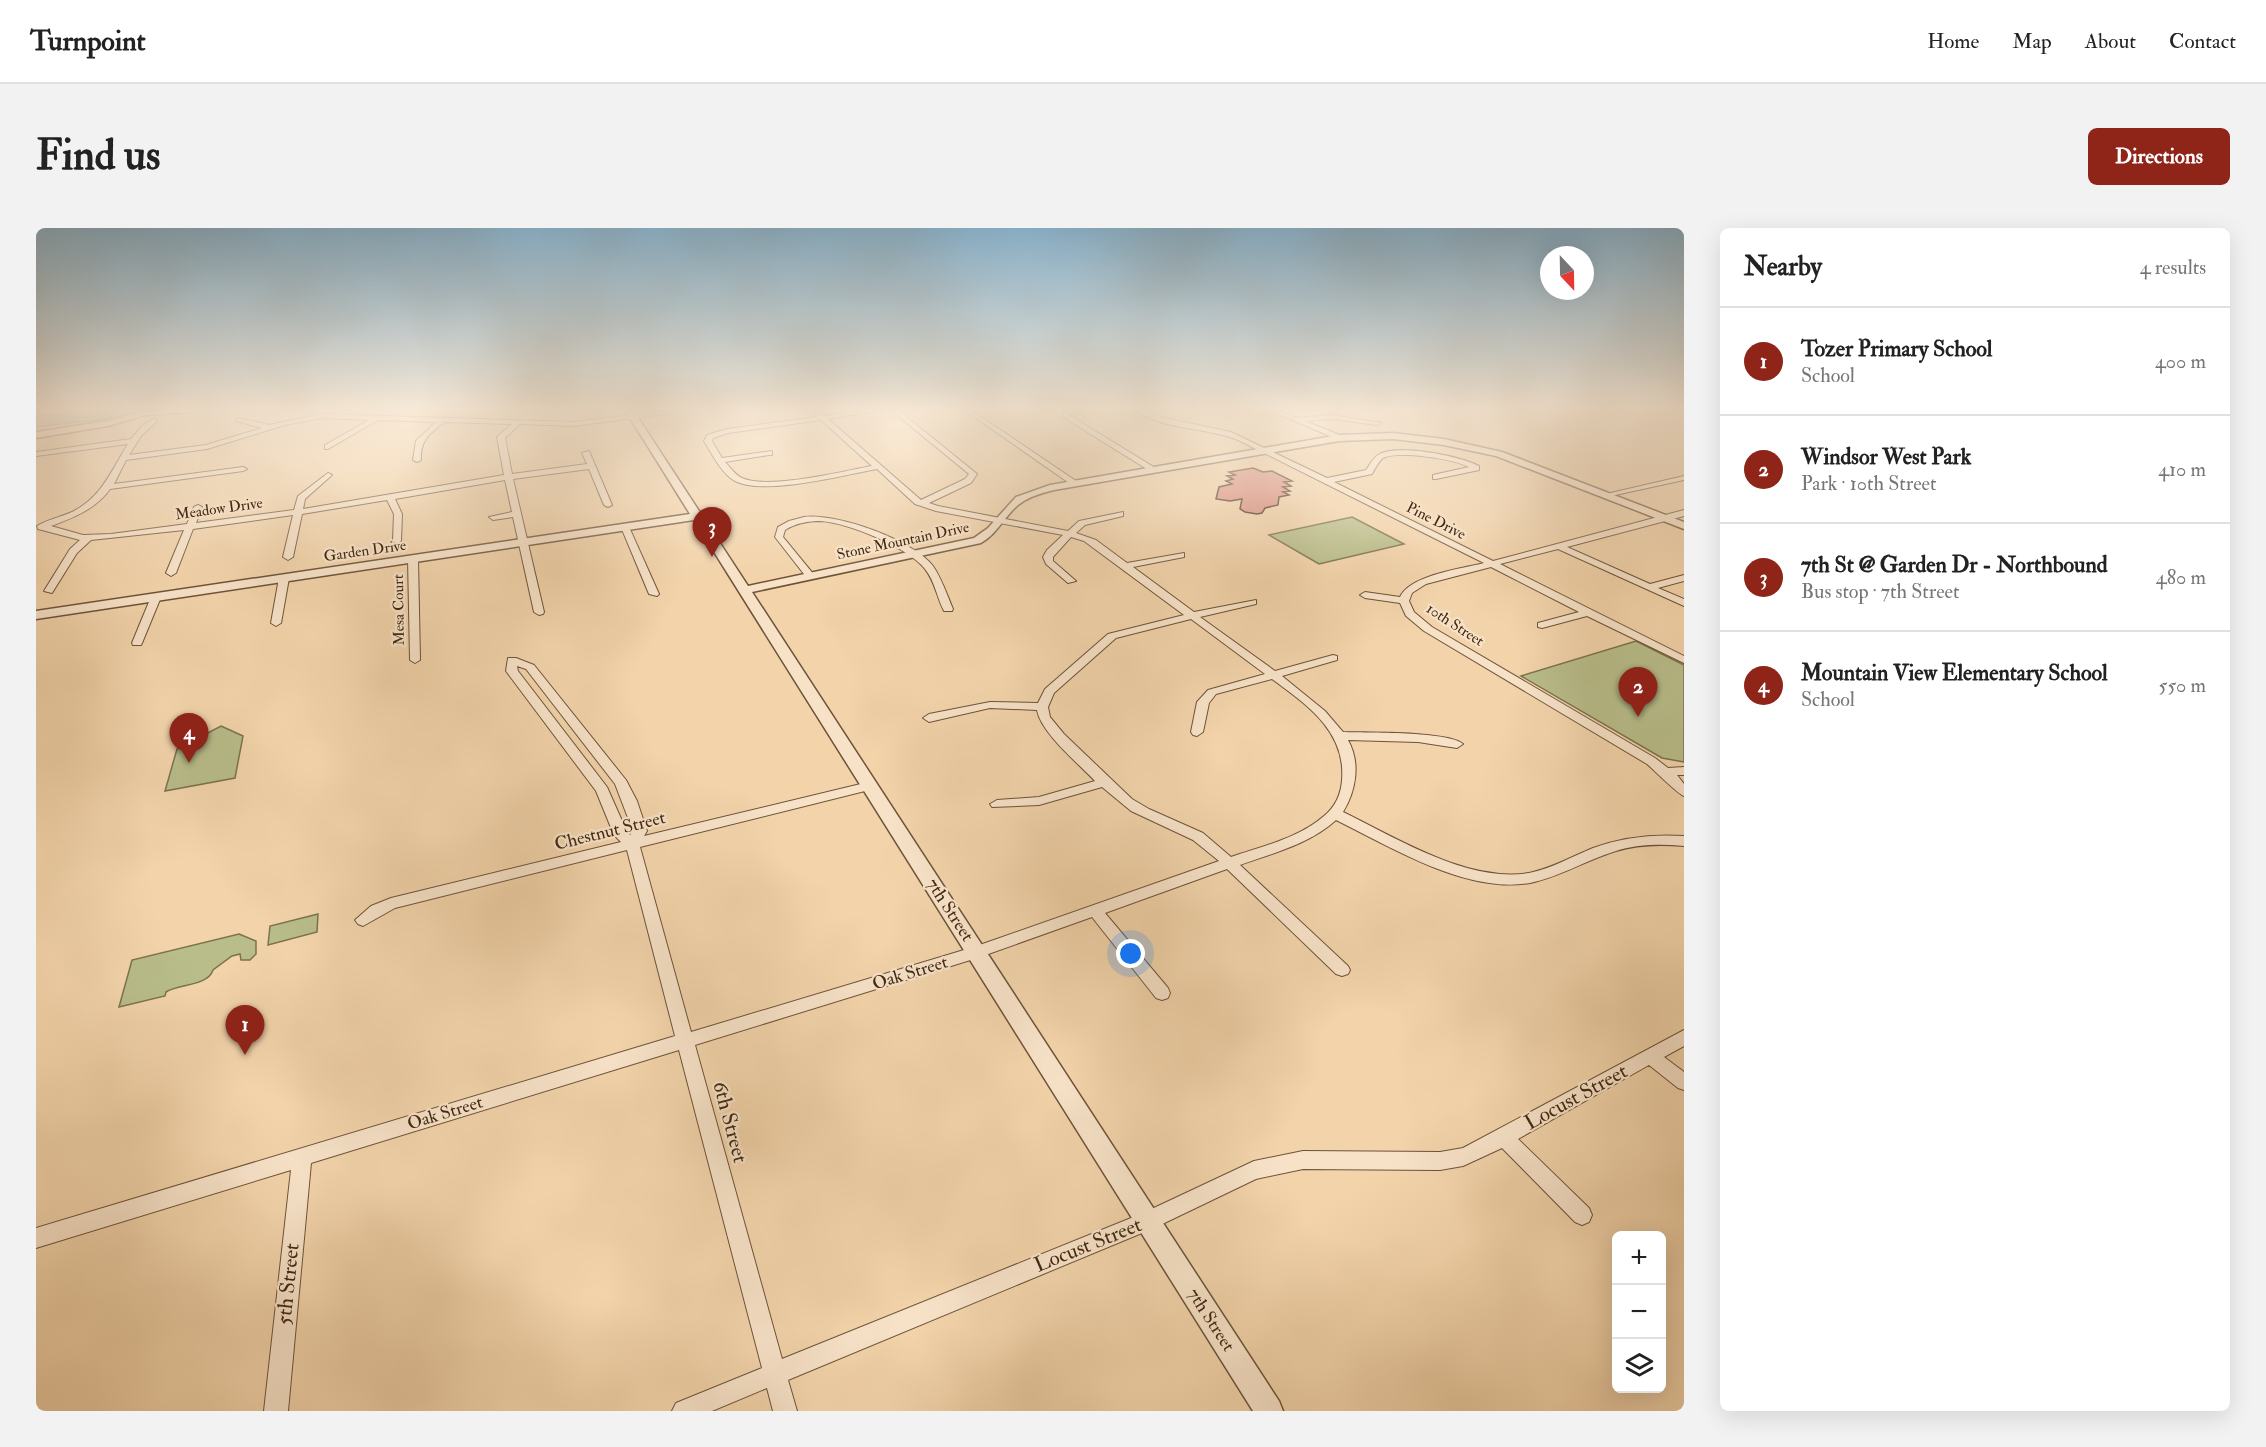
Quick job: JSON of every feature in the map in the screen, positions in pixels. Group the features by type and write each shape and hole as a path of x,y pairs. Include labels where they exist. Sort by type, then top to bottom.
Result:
{"street":[{"path":"39,527 85,507 104,493 119,465"},
{"path":"506,465 539,612"},
{"name":"7th Street","path":"665,465 1269,1411"},
{"path":"726,465 738,480 758,484 878,467 907,494 922,503 972,479 973,474 962,465"},
{"path":"1049,465 1075,483"},
{"path":"1147,465 1153,469"},
{"name":"Stone Mountain Drive","path":"744,590 977,541 990,533 1011,506 1040,490 1175,465"},
{"name":"Pine Drive","path":"1294,465 1684,660"},
{"path":"1324,481 1365,474 1374,465"},
{"path":"1436,477 1476,468 1471,465"},
{"name":"Stone Mountain Drive","path":"1529,465 1684,526"},
{"path":"592,466 608,505"},
{"name":"Meadow Drive","path":"39,527 88,538 297,512 508,477 592,466"},
{"path":"108,487 243,469"},
{"path":"288,557 302,495 328,475"},
{"path":"1606,495 1684,478"},
{"path":"390,497 398,514 397,541"},
{"name":"Oak Street","path":"36,1238 977,952 1095,912 1307,834 1336,814 1347,796 1350,782 1348,757 1340,736 1312,705 1094,543 1069,533 936,508 922,503"},
{"path":"171,573 198,507"},
{"name":"10th Street","path":"1684,513 1417,584 1408,591 1404,601 1410,614 1428,628 1637,752 1666,772 1684,792"},
{"path":"493,517 516,514"},
{"path":"1071,581 1048,560 1050,552 1069,533 1090,520 1120,514"},
{"name":"Garden Drive","path":"36,615 698,516"},
{"path":"810,576 779,537 781,529 807,519 829,519 904,548 915,555 930,567 948,609"},
{"path":"625,527 654,594"},
{"path":"49,591 73,551 88,538"},
{"path":"1558,546 1684,603"},
{"path":"1125,566 1181,555"},
{"name":"Mesa Court","path":"413,559 415,660"},
{"path":"276,623 285,578"},
{"path":"1649,587 1684,578"},
{"path":"1365,595 1404,601"},
{"path":"137,643 156,597"},
{"path":"1253,602 1125,631 1112,636 1049,691 1042,707 1048,723 1105,782 1133,806 1194,833 1342,969"},
{"path":"1542,625 1589,612"},
{"path":"1197,732 1203,702 1208,695 1222,688 1333,658"},
{"name":"6th Street","path":"632,844 640,831 621,783 530,667 512,660 512,671 602,790 621,835 632,844 785,1411"},
{"path":"929,718 990,705 1042,707"},
{"path":"1340,736 1418,738 1457,744"},
{"path":"1666,772 1684,771"},
{"path":"997,804 1039,801 1105,782"},
{"name":"Chestnut Street","path":"363,920 376,910 391,903 870,786"},
{"path":"1336,814 1460,871 1482,877 1511,880 1533,877 1629,842 1684,841"},
{"path":"1095,912 1162,993"},
{"name":"Locust Street","path":"684,1411 1147,1221 1254,1170 1278,1163 1332,1159 1440,1161 1463,1157 1684,1037"},
{"path":"1650,1056 1684,1082"},
{"name":"Locust Street","path":"1503,1137 1582,1215"},
{"name":"5th Street","path":"276,1411 302,1158"}],"green space":[{"path":"1352,517 1404,544 1319,564 1269,535"},
{"path":"1636,641 1684,665 1684,762 1662,758 1521,676"},
{"path":"221,726 243,736 235,778 165,791 177,749"},
{"path":"318,914 317,932 268,945 270,926"},
{"path":"239,934 256,941 256,954 250,960 241,960 240,954 232,956 199,982 172,989 166,992 165,996 119,1007 132,960"}],"building":[{"path":"1253,468 1263,472 1272,471 1292,481 1284,482 1291,486 1283,487 1290,491 1283,492 1289,495 1279,497 1278,505 1265,508 1262,513 1257,514 1240,509 1242,499 1230,501 1216,499 1219,487 1232,484 1226,481 1233,479 1227,476 1235,475 1229,472"}],"place":[{"name":"7th St @ Garden Dr - Northbound","path":"712,557"},
{"name":"Windsor West Park","path":"1638,717"},
{"name":"Mountain View Elementary School","path":"189,763"},
{"name":"Tozer Primary School","path":"245,1055"}]}
